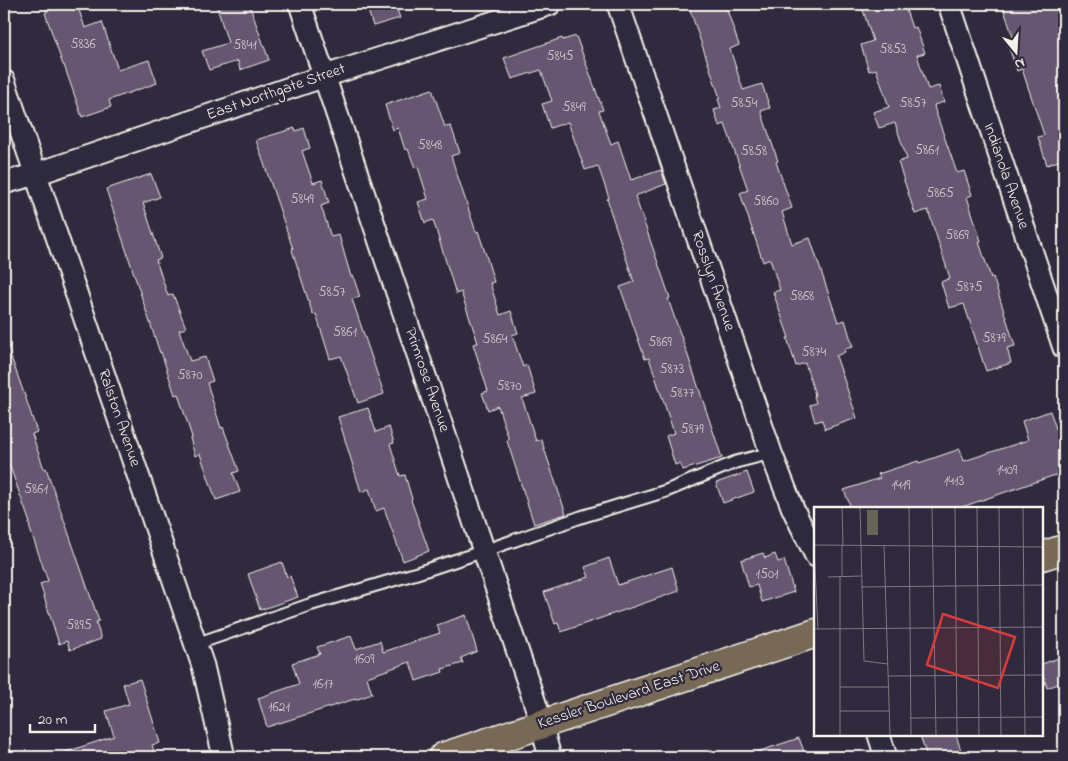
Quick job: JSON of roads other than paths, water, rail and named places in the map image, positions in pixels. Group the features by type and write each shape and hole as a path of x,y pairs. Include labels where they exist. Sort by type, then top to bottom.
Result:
{"main road":[{"path":"1043,556 1064,549"},
{"name":"Kessler Boulevard East Drive","path":"443,757 814,634"}],"street":[{"name":"Primrose Avenue","path":"300,4 484,551 550,757"},
{"name":"East Northgate Street","path":"4,183 36,174 325,76 550,4"},
{"name":"Rosslyn Avenue","path":"618,4 771,453 790,503 814,552"},
{"name":"Indianola Avenue","path":"949,4 1064,348"},
{"name":"Ralston Avenue","path":"4,81 204,666 224,757"},
{"path":"879,736 886,757"}],"lane":[{"path":"196,644 309,605 484,551 581,517 666,491 736,462 771,453"}]}
